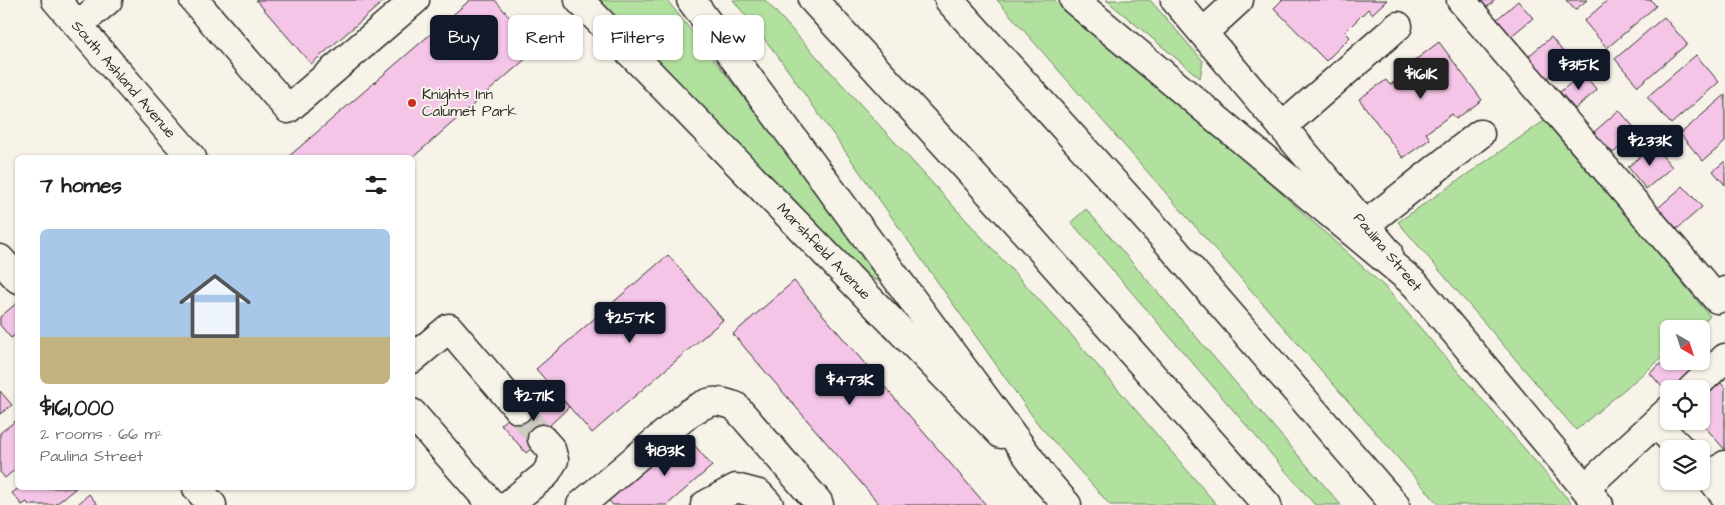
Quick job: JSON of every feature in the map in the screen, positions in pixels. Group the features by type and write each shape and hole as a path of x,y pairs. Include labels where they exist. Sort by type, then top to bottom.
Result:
{"main road":[{"name":"South Ashland Avenue","path":"56,0 189,155"},
{"path":"78,25 108,0"},
{"path":"194,0 288,109 415,0"},
{"name":"Marshfield Avenue","path":"579,0 1047,482 1067,505"},
{"path":"691,0 1047,482"},
{"path":"813,0 1028,234 1267,505"},
{"path":"949,0 1164,238 1395,505"},
{"path":"1074,0 1415,284"},
{"name":"Paulina Street","path":"1175,0 1592,497"},
{"path":"1202,33 1239,0"},
{"path":"1461,0 1717,298 1725,291"},
{"path":"1282,126 1398,26"},
{"path":"1365,225 1480,134"},
{"path":"0,259 15,276"},
{"path":"415,356 449,328 518,409"},
{"path":"1702,380 1725,358"},
{"path":"581,505 689,413 703,404 720,400 735,406 819,505"},
{"path":"415,416 492,505"},
{"path":"1592,497 1660,418"},
{"path":"508,505 545,475 554,460 551,449 542,439"},
{"path":"705,505 736,488 759,494 769,505"},
{"path":"199,490 212,505"}],"green space":[{"path":"599,0 667,0 679,15 613,15"},
{"path":"733,0 765,0 1074,338 1217,505 1110,505 1038,424 764,39 764,15 745,15"},
{"path":"997,0 1054,0 1229,146 1385,287 1573,505 1439,505"},
{"path":"1106,0 1150,0 1203,61 1200,78"},
{"path":"683,20 693,33 693,60 714,60 884,275 882,283 863,274 657,60 683,60"},
{"path":"1547,119 1710,316 1706,320 1660,320 1660,360 1576,430 1398,222"},
{"path":"1086,209 1341,505 1315,505 1071,222"}],"building":[{"path":"256,0 385,0 311,64"},
{"name":"Knights Inn Calumet Park","path":"470,0 495,0 508,15 508,60 524,60 415,155 290,155 430,35 430,60 498,60 498,15 453,15"},
{"path":"1282,0 1387,0 1372,14 1368,9 1345,32 1350,37 1326,61 1274,8"},
{"path":"1477,0 1495,0 1485,9"},
{"path":"1566,0 1587,0 1575,10"},
{"path":"1608,0 1651,0 1656,6 1607,48 1584,21"},
{"path":"1518,1 1533,18 1510,37 1496,20"},
{"path":"1664,17 1687,44 1638,86 1615,59"},
{"path":"1551,37 1569,59 1544,81 1525,59"},
{"path":"1439,42 1482,100 1456,119 1452,114 1426,133 1430,139 1403,158 1359,99 1386,80 1390,85 1417,66 1414,61"},
{"path":"1696,55 1719,82 1671,124 1647,97"},
{"path":"1583,73 1597,90 1575,109 1560,92"},
{"path":"1725,95 1725,142 1703,161 1680,134"},
{"path":"1619,110 1638,132 1613,153 1594,132"},
{"path":"1653,145 1672,167 1646,189 1628,167"},
{"path":"1725,161 1725,185 1713,171"},
{"path":"1683,186 1702,207 1677,229 1658,208"},
{"path":"668,255 723,320 592,433 536,369"},
{"path":"794,281 986,505 880,505 733,334"},
{"path":"15,304 15,335 11,338 0,325 0,317"},
{"path":"1660,365 1660,370 1695,370 1683,380 1660,380 1660,385 1650,373"},
{"path":"1716,377 1725,388 1725,450 1708,430 1710,430 1710,382"},
{"path":"0,391 12,405 0,414"},
{"path":"558,394 569,407 550,425 554,429 526,453 501,424 527,401 537,412"},
{"path":"15,421 15,470 5,478 0,472 0,433"},
{"path":"685,434 712,466 667,505 613,505 608,500"},
{"path":"16,490 74,490 55,505 29,505 27,502 22,505 12,493"},
{"path":"89,494 98,505 77,505"}],"tunnel":[{"path":"518,409 542,439"}],"place":[{"name":"Knights Inn Calumet Park","path":"412,103"}]}
